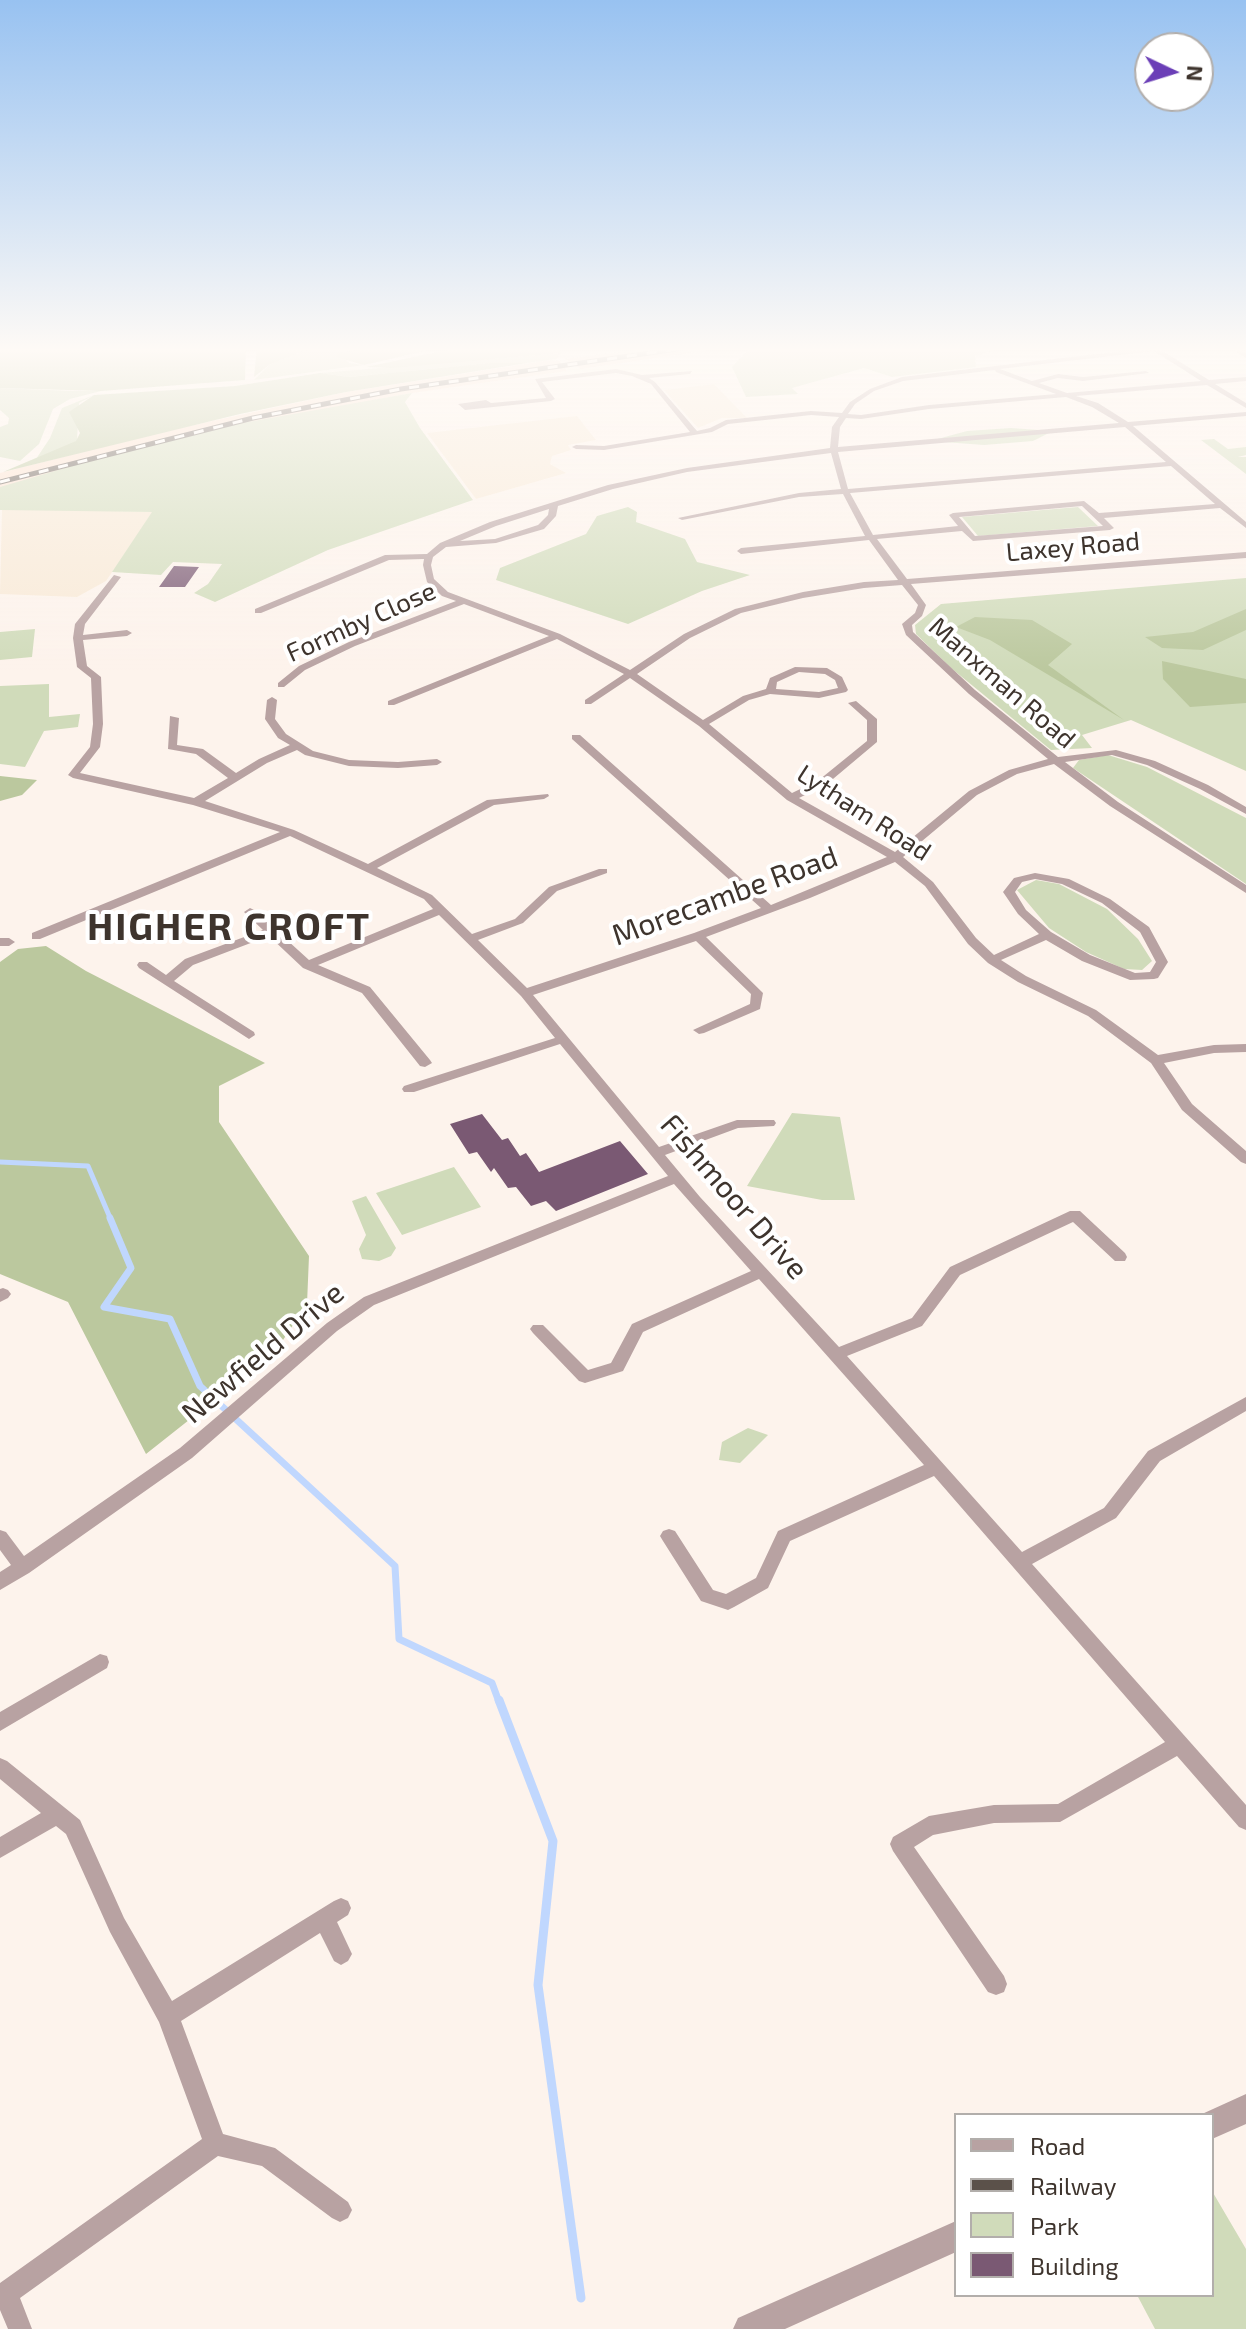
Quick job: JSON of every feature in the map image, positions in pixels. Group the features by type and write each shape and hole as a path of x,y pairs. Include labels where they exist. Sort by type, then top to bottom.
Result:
{"street":[{"path":"258,611 388,557 429,556 443,545 554,505 687,470 792,456"},
{"name":"Manxman Road","path":"836,456 845,491 869,535 922,605 919,614 907,624 909,633 972,692 1056,760 1114,804 1246,890"},
{"path":"1161,456 1246,526"},
{"path":"682,518 752,502 845,491 1170,464"},
{"path":"1084,503 1110,528 973,539 963,528 953,515 1084,503"},
{"path":"443,545 496,541 541,527 552,516 554,505"},
{"path":"1097,516 1221,506"},
{"path":"741,551 869,535 963,528"},
{"name":"Laxey Road","path":"588,702 687,636 738,611 803,595 903,583 1246,555"},
{"name":"Lytham Road","path":"429,556 430,580 461,602 557,636 631,674 703,724 791,798 896,857 929,884 972,941 992,960 1022,979 1092,1013 1156,1060 1187,1107 1246,1159"},
{"path":"117,577 80,624 78,638 127,633"},
{"name":"Formby Close","path":"281,685 302,668 352,644 461,602"},
{"path":"391,703 557,636"},
{"name":"Fishmoor Drive","path":"78,638 82,667 96,677 98,724 95,747 72,773 196,802 290,832 428,897 525,993 677,1178 1246,1820"},
{"path":"703,724 746,698 770,691 819,695 843,690 839,679 827,671 798,669 773,680 770,691"},
{"path":"272,700 270,719 282,736 309,753 349,763 398,765 437,762"},
{"path":"791,798 823,782 872,742 872,719 853,703"},
{"path":"174,718 172,747 199,751 234,777"},
{"path":"576,737 770,910"},
{"path":"196,802 234,777 297,746"},
{"name":"Morecambe Road","path":"525,993 770,910 896,857 973,793 1013,772 1056,760 1112,752 1164,769 1246,811"},
{"path":"369,868 491,802 544,796"},
{"path":"36,936 290,832"},
{"path":"471,938 519,921 553,889 603,871"},
{"path":"1035,876 1065,881 1106,901 1145,930 1162,962 1154,975 1134,977 1086,958 1047,935 1022,912 1009,892 1018,880 1035,876"},
{"path":"307,965 441,910"},
{"path":"250,912 307,965 366,990 425,1063"},
{"path":"166,981 189,962 271,931"},
{"path":"992,960 1047,935"},
{"path":"698,936 757,993 756,1006 699,1030"},
{"path":"143,965 249,1035"},
{"path":"409,1089 564,1039"},
{"path":"1156,1060 1214,1049 1246,1048"},
{"path":"656,1153 737,1124 769,1123"},
{"name":"Newfield Drive","path":"0,1582 186,1453 332,1327 369,1301 677,1178"},
{"path":"836,1354 917,1322 955,1271 1075,1215 1120,1257"},
{"path":"538,1329 585,1377 617,1367 637,1328 762,1272"},
{"path":"1019,1562 1110,1513 1154,1456 1246,1403"},
{"path":"669,1536 707,1596 728,1602 762,1583 784,1536 934,1468"},
{"path":"0,1537 23,1568"},
{"path":"0,1722 100,1662"},
{"path":"996,1984 900,1844 929,1826 994,1814 1060,1813 1178,1745"},
{"path":"0,1767 73,1827 117,1925 168,2016 215,2144"},
{"path":"0,1848 57,1814"},
{"path":"168,2016 333,1913 341,1954"},
{"path":"1214,2123 1246,2109"},
{"path":"20,2329 3,2295 215,2144 267,2156 340,2210"},
{"path":"749,2329 954,2237"}],"shaded area":[{"path":"68,456 137,456 0,491 0,473"},
{"path":"444,456 553,456 550,464 566,473 476,499"},
{"path":"2,508 153,512 106,581 77,597 0,594"}],"green space":[{"path":"0,456 26,456 20,461"},
{"path":"41,456 70,456 3,472"},
{"path":"109,456 440,456 473,500 328,550 215,602 194,593 208,584 222,564 173,562 161,575 112,572 152,512 0,510 0,487"},
{"path":"1222,456 1246,457 1246,474"},
{"path":"628,507 637,512 636,522 685,539 697,562 750,575 702,591 628,624 496,580 500,568 586,534 597,516"},
{"path":"1078,507 1098,526 978,536 962,517"},
{"path":"1246,578 1246,771 1131,720 1082,735 1092,748 1051,750 951,668 916,634 915,625 941,604"},
{"path":"1246,609 1246,630 1203,650 1162,648 1145,637 1193,632"},
{"path":"975,617 1032,620 1072,644 1048,665 1124,720 990,640 956,627"},
{"path":"35,629 32,657 0,660 0,632"},
{"path":"1162,661 1246,679 1246,703 1190,707 1163,679"},
{"path":"49,684 49,717 80,714 78,727 44,731 25,767 0,764 0,686"},
{"path":"1108,755 1147,767 1246,818 1246,884 1073,768 1079,760"},
{"path":"0,776 37,780 22,795 0,801"},
{"path":"1036,880 1059,884 1107,909 1138,939 1152,961 1142,970 1124,969 1086,952 1049,928 1017,890"},
{"path":"46,946 86,971 265,1063 219,1086 219,1122 309,1256 307,1304 275,1352 146,1454 68,1302 0,1274 0,962 18,949"},
{"path":"792,1113 840,1117 855,1200 822,1200 747,1186"},
{"path":"454,1167 481,1207 402,1235 376,1193"},
{"path":"366,1196 396,1248 391,1256 379,1261 362,1259 359,1249 366,1235 352,1201"},
{"path":"748,1428 768,1435 740,1463 719,1460 722,1442"},
{"path":"1214,2194 1246,2249 1246,2329 1155,2329 1138,2297 1214,2297"}],"building":[{"path":"174,566 199,567 185,587 159,587"},
{"path":"482,1114 502,1140 508,1138 520,1156 526,1153 539,1172 620,1141 648,1174 556,1211 546,1201 531,1206 516,1187 508,1188 494,1168 491,1172 477,1152 469,1154 450,1124"}],"waterway":[{"path":"0,1162 88,1166 111,1220"},
{"path":"110,1218 131,1268 104,1307 170,1319 200,1386 395,1566 399,1639 492,1683 499,1702"},
{"path":"499,1700 553,1841 538,1985 581,2298"}],"railway":[{"path":"0,482 104,456"}],"district":[{"name":"HIGHER CROFT","path":"229,927"}]}
